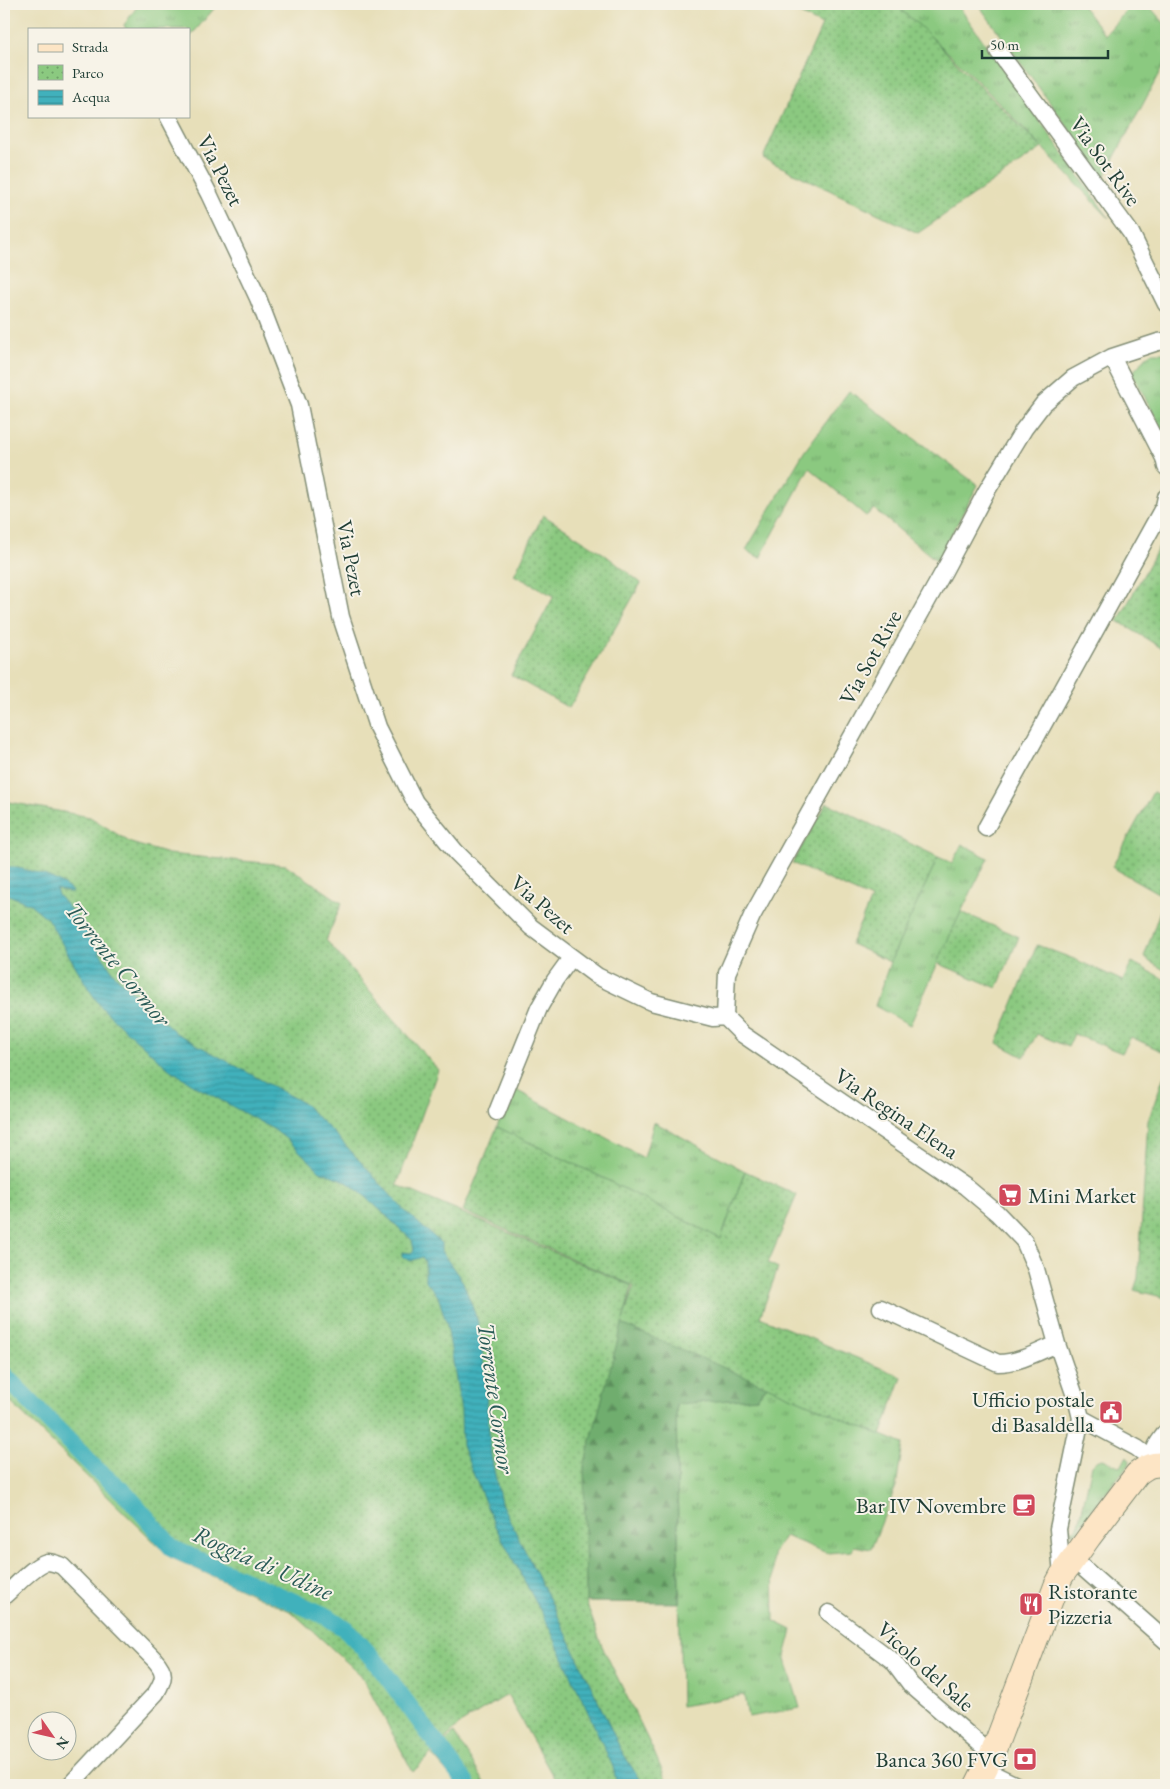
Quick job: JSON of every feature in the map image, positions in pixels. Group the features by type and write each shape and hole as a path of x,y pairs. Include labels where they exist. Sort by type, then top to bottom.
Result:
{"main road":[{"path":"984,1770 1068,1568 1137,1474 1147,1466 1161,1464"}],"street":[{"name":"Via Sot Rive","path":"998,51 1131,234 1166,304"},
{"name":"Via Pezet","path":"169,118 209,194 258,298 299,405 341,617 377,727 415,802 456,852 531,928 571,958"},
{"name":"Via Sot Rive","path":"725,1017 727,973 752,916 986,492 1024,429 1043,404 1073,378 1112,357 1166,341"},
{"path":"1112,357 1164,458 1166,467"},
{"path":"986,828 1164,506 1166,497"},
{"path":"497,1112 539,1008 555,980 571,958 597,976 651,1002 713,1018 725,1017"},
{"name":"Via Regina Elena","path":"725,1017 742,1034 935,1164 966,1187 997,1212 1024,1241 1036,1269 1057,1344 1078,1402 1081,1418"},
{"path":"881,1308 998,1363 1009,1363 1057,1344"},
{"path":"1161,1464 1137,1448 1081,1418 1058,1529 1068,1568 1166,1641"},
{"path":"1161,1464 1154,1455 1154,1448 1166,1432"},
{"path":"4,1596 38,1566 46,1562 62,1566 161,1666 164,1674 162,1683 156,1692 70,1785"},
{"name":"Vicolo del Sale","path":"829,1613 893,1661 911,1685 984,1770 1016,1785"}],"green space":[{"path":"139,4 218,4 190,37 190,28 126,28 124,25"},
{"path":"780,4 894,4 921,27 1042,148 918,233 763,158 822,25"},
{"path":"894,4 957,4 1109,218 977,81"},
{"path":"978,4 1081,4 1105,35 1132,4 1147,4 1166,25 1166,61 1104,177"},
{"path":"1150,353 1166,355 1166,437 1132,373"},
{"path":"849,391 978,485 937,561 874,509 866,516 809,468 760,558 746,550 804,452"},
{"path":"543,515 604,554 641,583 569,708 511,675 554,596 514,575"},
{"path":"1166,534 1166,651 1118,621"},
{"path":"1153,792 1166,799 1166,851 1158,893 1112,867"},
{"path":"4,801 90,817 131,843 168,854 286,865 342,903 326,940 438,1070 397,1185 632,1286 623,1320 634,1286 463,1211 497,1127 601,1177 721,1239 745,1171 797,1195 768,1263 778,1268 760,1317 902,1377 881,1435 622,1324 584,1466 586,1602 602,1646 654,1752 668,1785 558,1785 507,1695 460,1724 413,1772 361,1675 292,1612 170,1557 4,1396"},
{"path":"827,803 938,857 890,962 851,944 871,899 792,863"},
{"path":"962,844 988,858 961,912 910,1025 875,1006 890,962 938,857 952,863"},
{"path":"1166,894 1166,971 1144,957"},
{"path":"961,912 1019,937 997,988 937,963"},
{"path":"1037,945 1123,981 1132,962 1166,980 1166,1053 1131,1037 1122,1053 1074,1034 1068,1047 1037,1034 1024,1057 997,1043"},
{"path":"1166,1070 1166,1298 1134,1290 1138,1278 1148,1121"},
{"path":"512,1088 644,1158 654,1122 745,1171 721,1239 601,1177 497,1127"},
{"path":"622,1324 767,1386 757,1398 676,1404 679,1603 586,1602 584,1466"},
{"path":"767,1386 903,1444 896,1486 871,1549 854,1546 852,1551 827,1553 785,1536 773,1554 774,1621 792,1630 785,1656 800,1708 748,1717 744,1695 681,1706 676,1403 757,1398"},
{"path":"1127,1456 1130,1461 1129,1465 1102,1497 1077,1532 1072,1533 1066,1525 1074,1531 1079,1524 1092,1465 1096,1461 1103,1459 1121,1467"},
{"path":"454,1733 486,1785 458,1785 432,1755"}],"water":[{"path":"4,866 49,877 73,892 56,889 58,895 81,922 116,976 176,1033 303,1103 338,1137 405,1211 441,1243 441,1251 463,1282 478,1322 483,1356 491,1456 501,1503 560,1620 621,1750 643,1785 617,1785 613,1767 549,1627 494,1524 462,1446 461,1410 447,1325 438,1296 425,1280 425,1261 422,1257 411,1261 402,1257 402,1252 411,1253 414,1250 412,1240 346,1181 320,1171 289,1141 273,1129 169,1069 122,1027 101,1007 47,918 30,904 4,893"}],"waterway":[{"name":"Roggia di Udine","path":"4,1375 97,1470 127,1495 173,1549 328,1617 347,1630 377,1663 467,1785"}],"place":[{"name":"Mini Market","path":"1010,1195"},
{"name":"Ufficio postale di Basaldella","path":"1111,1412"},
{"name":"Bar IV Novembre","path":"1024,1505"},
{"name":"Ristorante Pizzeria","path":"1031,1604"},
{"name":"Banca 360 FVG","path":"1025,1759"}],"water label":[{"name":"Torrente Cormor","path":"118,964"},
{"name":"Torrente Cormor","path":"496,1398"}]}
